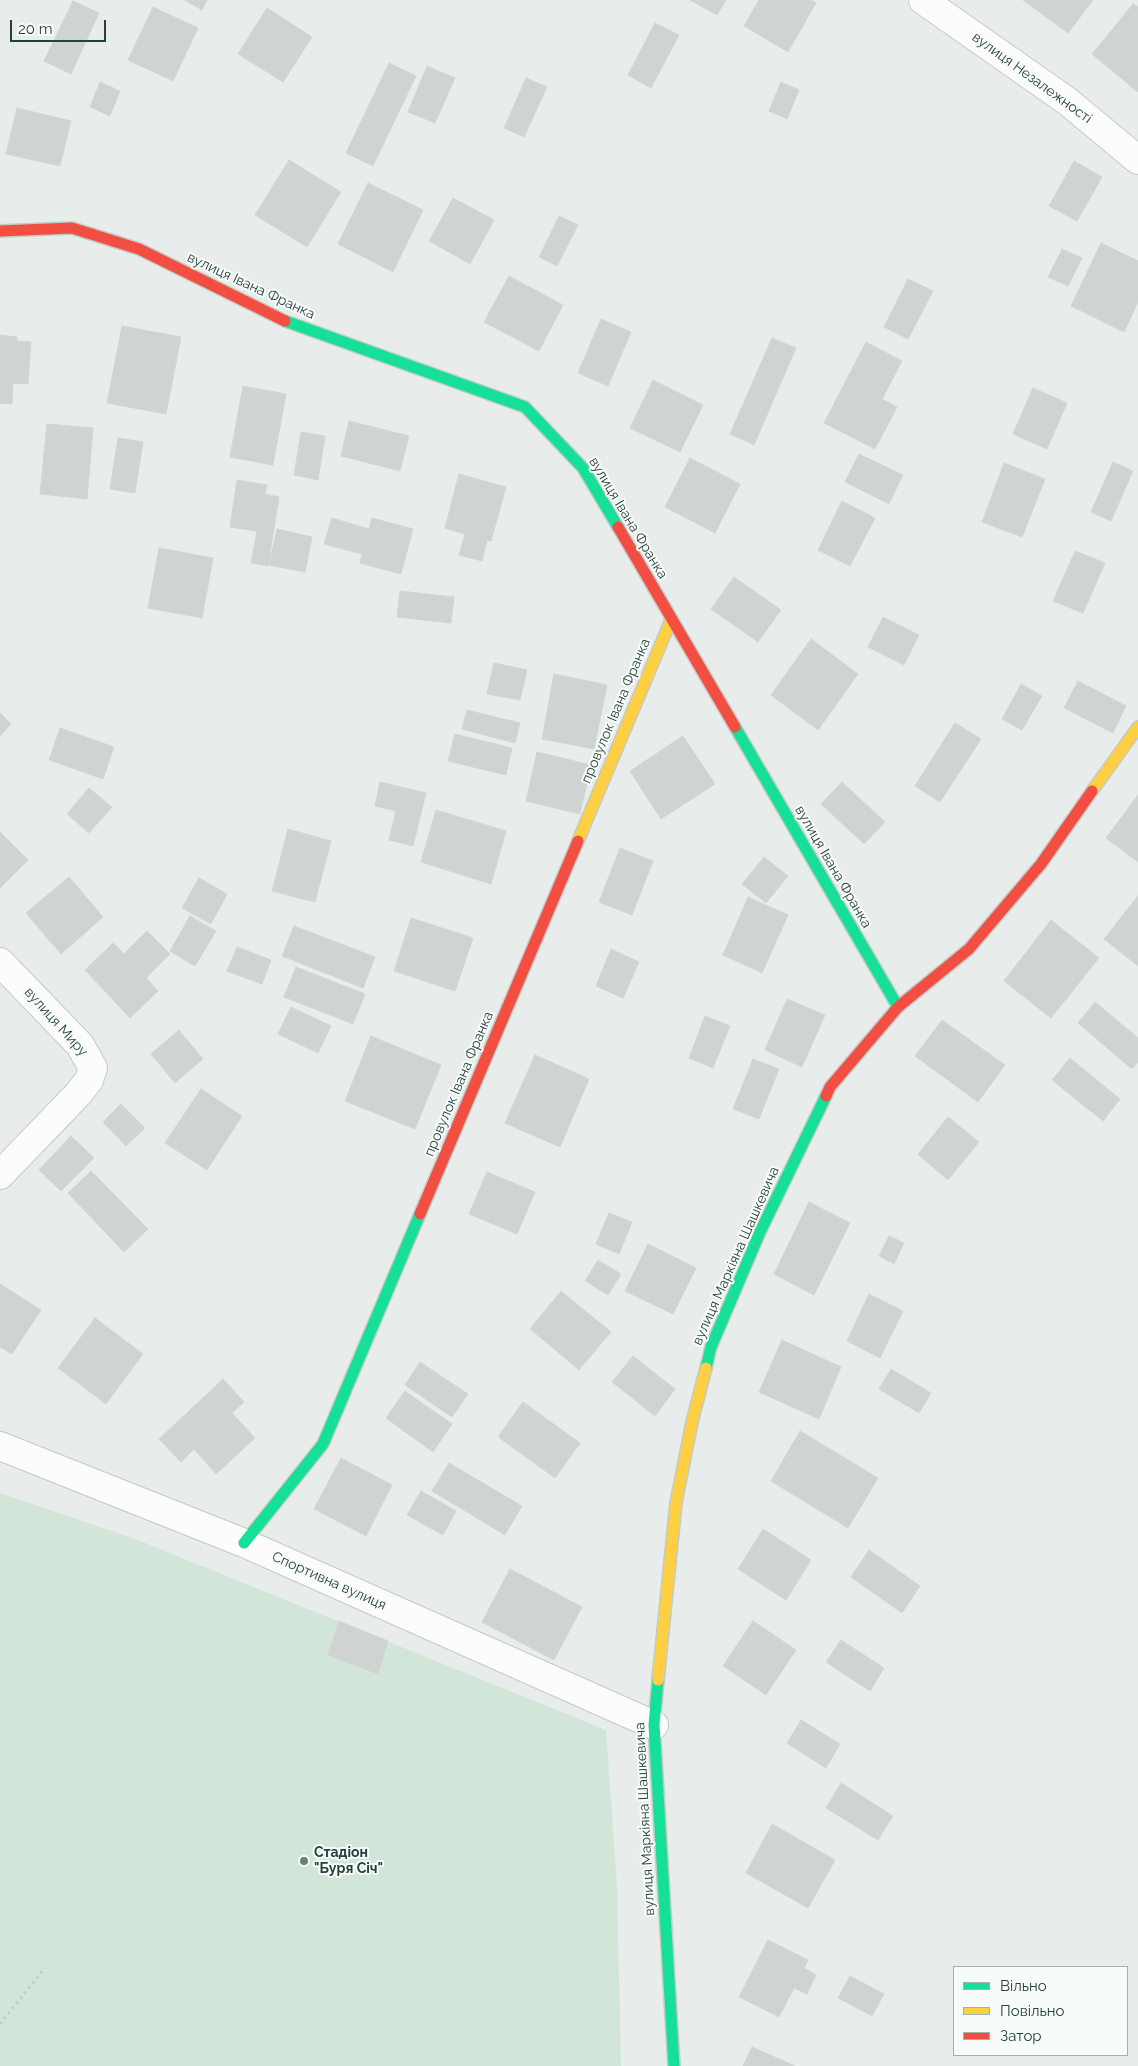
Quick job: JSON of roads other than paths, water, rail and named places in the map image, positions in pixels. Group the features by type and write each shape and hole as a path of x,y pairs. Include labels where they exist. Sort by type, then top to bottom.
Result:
{"street":[{"name":"вулиця Незалежності","path":"923,0 1067,101 1138,160"},
{"name":"вулиця Івана Франка","path":"0,231 72,228 139,249 291,324 525,407 583,468 898,1007"},
{"name":"провулок Івана Франка","path":"244,1543 323,1444 671,620"},
{"name":"вулиця Маркіяна Шашкевича","path":"674,2066 654,1725 676,1503 692,1422 711,1347 760,1232 830,1087 898,1007 969,949 1041,864 1138,727"},
{"name":"вулиця Миру","path":"0,962 80,1045 93,1068 89,1080 78,1094 0,1175"},
{"name":"Спортивна вулиця","path":"0,1446 244,1543 654,1725"}],"place":[{"name":"Стадіон \"Буря Січ\"","path":"304,1861"}]}
